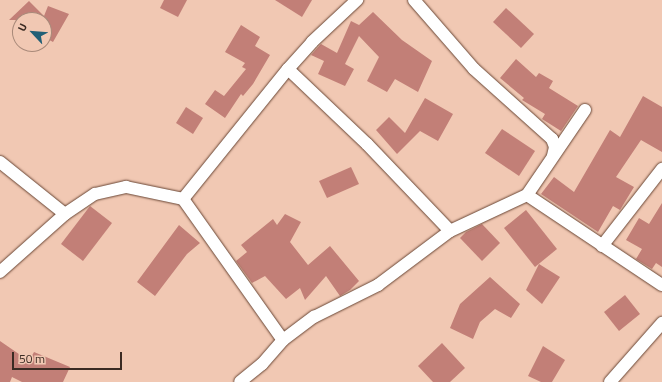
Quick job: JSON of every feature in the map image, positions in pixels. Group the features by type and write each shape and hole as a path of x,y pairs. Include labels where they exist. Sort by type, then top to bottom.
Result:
{"street":[{"path":"183,199 288,69 312,42 357,0"},
{"path":"414,0 474,69 552,139 555,147 553,156"},
{"path":"288,69 367,144 450,231"},
{"path":"240,382 262,364 283,340 314,317 378,285 450,231 527,195 585,110"},
{"path":"0,162 66,214"},
{"path":"602,246 662,169"},
{"path":"0,272 66,214 95,194 126,187 183,199 283,340"},
{"path":"527,195 662,285"},
{"path":"610,382 662,323"}],"building":[{"path":"164,0 187,0 178,17 160,8"},
{"path":"275,0 312,0 302,17"},
{"path":"29,1 40,12 17,12"},
{"path":"48,6 69,14 53,42 52,12 46,12"},
{"path":"506,8 534,34 521,48 493,22"},
{"path":"373,12 402,40 432,61 418,92 395,79 387,92 367,81 379,57 359,36 345,64 354,69 345,86 318,74 324,61 311,55 321,44 337,53 351,21 359,25"},
{"path":"241,25 260,37 255,46 270,55 253,84 243,96 241,94 225,118 205,104 215,90 224,96 246,69 242,67 245,63 225,52"},
{"path":"516,59 536,77 539,73 553,81 549,88 578,106 561,131 542,119 545,114 522,100 524,98 500,78"},
{"path":"643,96 662,107 662,152 641,140 616,177 634,187 620,210 613,206 598,232 541,194 554,177 574,192 610,130 620,137"},
{"path":"425,98 453,114 438,141 420,131 397,154 376,130 389,117 405,133"},
{"path":"186,107 203,118 193,134 176,123"},
{"path":"502,129 535,151 519,176 485,153"},
{"path":"351,167 359,184 327,198 319,181"},
{"path":"662,203 662,267 656,263 652,269 636,259 642,249 626,240 639,218 649,224"},
{"path":"90,206 112,223 83,261 61,244"},
{"path":"526,210 557,249 535,267 504,228"},
{"path":"285,214 301,222 290,242 308,265 330,246 359,281 350,290 340,296 326,276 305,300 300,288 286,299 265,276 252,283 236,261 247,252 241,245 273,219 277,225"},
{"path":"482,224 500,243 482,261 460,238 466,232"},
{"path":"179,225 200,243 187,254 155,296 137,282"},
{"path":"539,264 560,277 542,304 526,290"},
{"path":"490,277 520,304 511,318 495,309 480,322 473,339 450,328 460,304"},
{"path":"625,295 640,314 619,331 604,312"},
{"path":"0,341 29,361 34,352 70,367 63,382 22,382 12,377 10,382 0,382"},
{"path":"442,343 465,368 450,382 433,382 418,366"},
{"path":"543,346 565,360 552,382 541,382 528,376"}]}
